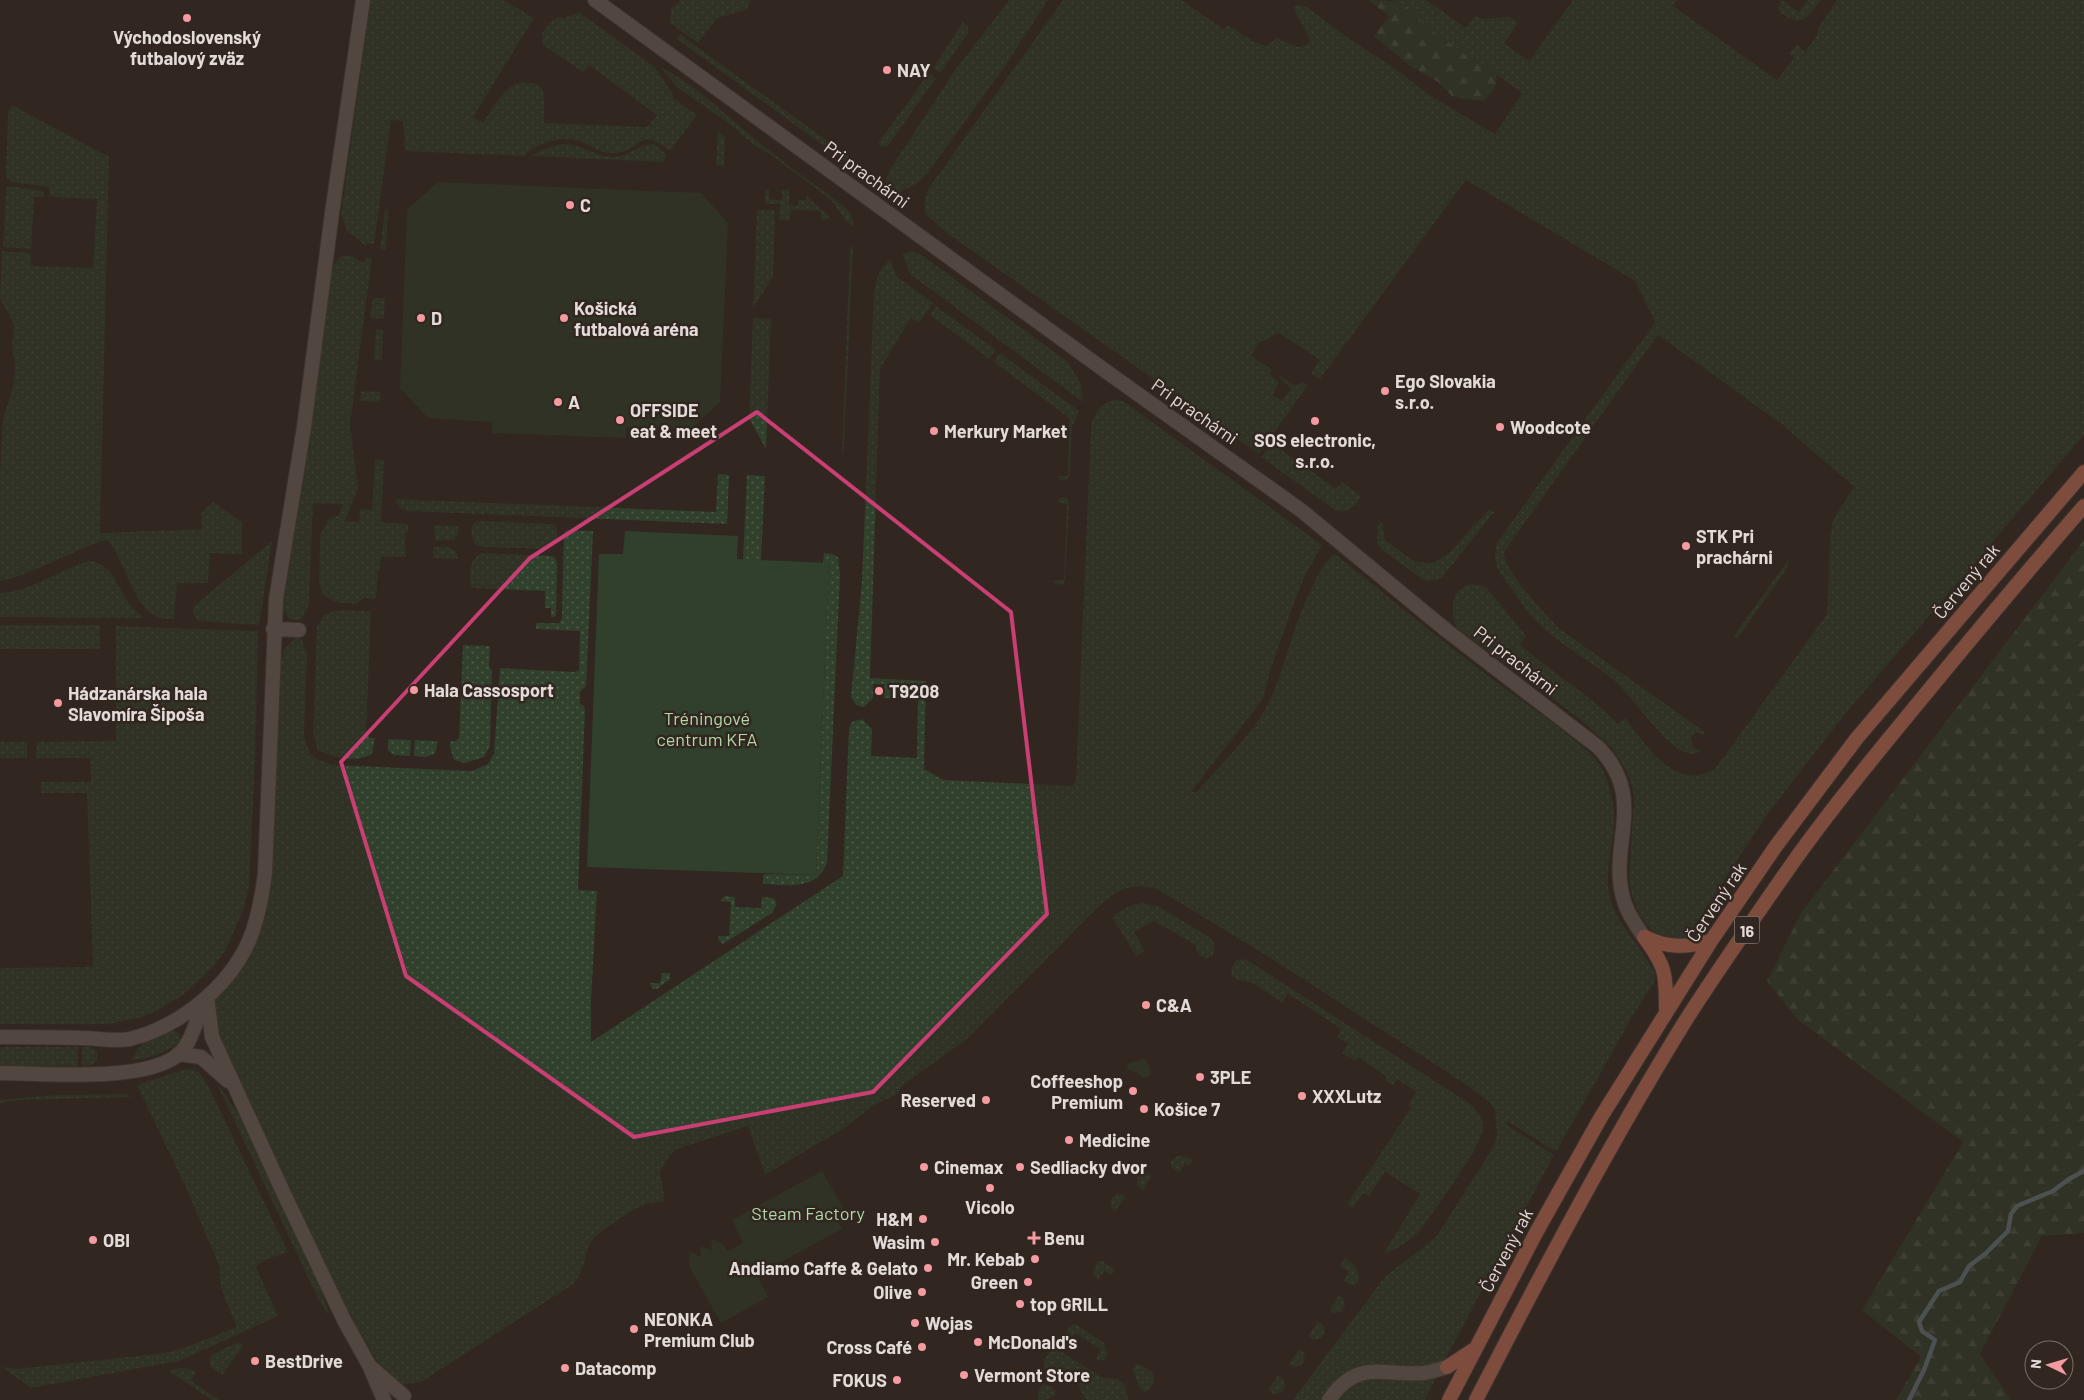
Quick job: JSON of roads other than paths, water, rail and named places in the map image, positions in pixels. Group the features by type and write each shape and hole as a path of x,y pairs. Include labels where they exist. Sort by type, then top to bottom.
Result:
{"highway":[{"name":"Červený rak","path":"1449,1400 1537,1231 1601,1117 1666,1010 1776,846 1857,738 2084,472"},
{"name":"16","path":"1476,1400 1558,1242 1622,1128 1685,1022 1731,953 1796,858 1871,761 1962,649 2084,506"},
{"path":"1644,937 1655,942 1674,946 1696,945 1711,941"},
{"path":"1644,937 1662,963 1666,987 1666,1010"},
{"path":"1447,1367 1476,1348"}],"street":[{"path":"167,1024 207,996 229,974 244,949 262,900 270,762 273,630 276,599 304,426 332,213 364,0"},
{"name":"Pri prachárni","path":"595,0 1295,506 1446,630 1592,742 1607,756 1619,777 1622,788 1625,805 1620,868 1622,895 1625,905 1644,937"},
{"path":"273,630 299,630"},
{"path":"0,1073 125,1073 152,1067 178,1054 186,1046 207,996"},
{"path":"207,996 212,1037 310,1250 369,1365 384,1400"},
{"path":"0,1037 121,1040 176,1022 195,1024 212,1037"},
{"path":"178,1054 202,1057 234,1086"},
{"path":"369,1365 404,1399"},
{"path":"1329,1400 1341,1384 1360,1373 1375,1371 1424,1373 1447,1367"}],"waterway":[{"path":"1909,1400 1924,1370 1935,1340 1922,1331 1919,1322 1939,1291 1960,1282 1969,1266 1985,1254 2008,1231 2011,1214 2017,1206 2053,1191 2084,1171"}],"place":[{"name":"Východoslovenský futbalový zväz","path":"187,18"},
{"name":"NAY","path":"887,70"},
{"name":"C","path":"570,205"},
{"name":"D","path":"421,318"},
{"name":"Košická futbalová aréna","path":"564,318"},
{"name":"Ego Slovakia s.r.o.","path":"1385,391"},
{"name":"A","path":"558,402"},
{"name":"OFFSIDE eat & meet","path":"620,420"},
{"name":"SOS electronic, s.r.o.","path":"1315,421"},
{"name":"Woodcote","path":"1500,427"},
{"name":"Merkury Market","path":"934,431"},
{"name":"STK Pri prachárni","path":"1686,546"},
{"name":"Hala Cassosport","path":"414,690"},
{"name":"T9208","path":"879,691"},
{"name":"Hádzanárska hala Slavomíra Šipoša","path":"58,703"},
{"name":"C&A","path":"1146,1005"},
{"name":"3PLE","path":"1200,1077"},
{"name":"Coffeeshop Premium","path":"1133,1091"},
{"name":"XXXLutz","path":"1302,1096"},
{"name":"Reserved","path":"986,1100"},
{"name":"Košice 7","path":"1144,1109"},
{"name":"Medicine","path":"1069,1140"},
{"name":"Cinemax","path":"924,1167"},
{"name":"Sedliacky dvor","path":"1020,1167"},
{"name":"Vicolo","path":"990,1188"},
{"name":"H&M","path":"923,1219"},
{"name":"Benu","path":"1034,1238"},
{"name":"OBI","path":"93,1240"},
{"name":"Wasim","path":"935,1242"},
{"name":"Mr. Kebab","path":"1035,1259"},
{"name":"Andiamo Caffe & Gelato","path":"928,1268"},
{"name":"Green","path":"1028,1282"},
{"name":"Olive","path":"922,1292"},
{"name":"top GRILL","path":"1020,1304"},
{"name":"Wojas","path":"915,1323"},
{"name":"NEONKA Premium Club","path":"634,1329"},
{"name":"McDonald's","path":"978,1342"},
{"name":"Cross Café","path":"922,1347"},
{"name":"BestDrive","path":"255,1361"},
{"name":"Datacomp","path":"565,1368"},
{"name":"Vermont Store","path":"964,1375"},
{"name":"FOKUS","path":"897,1380"}],"park label":[{"name":"Tréningové centrum KFA","path":"707,728"},
{"name":"Steam Factory","path":"808,1213"}]}
